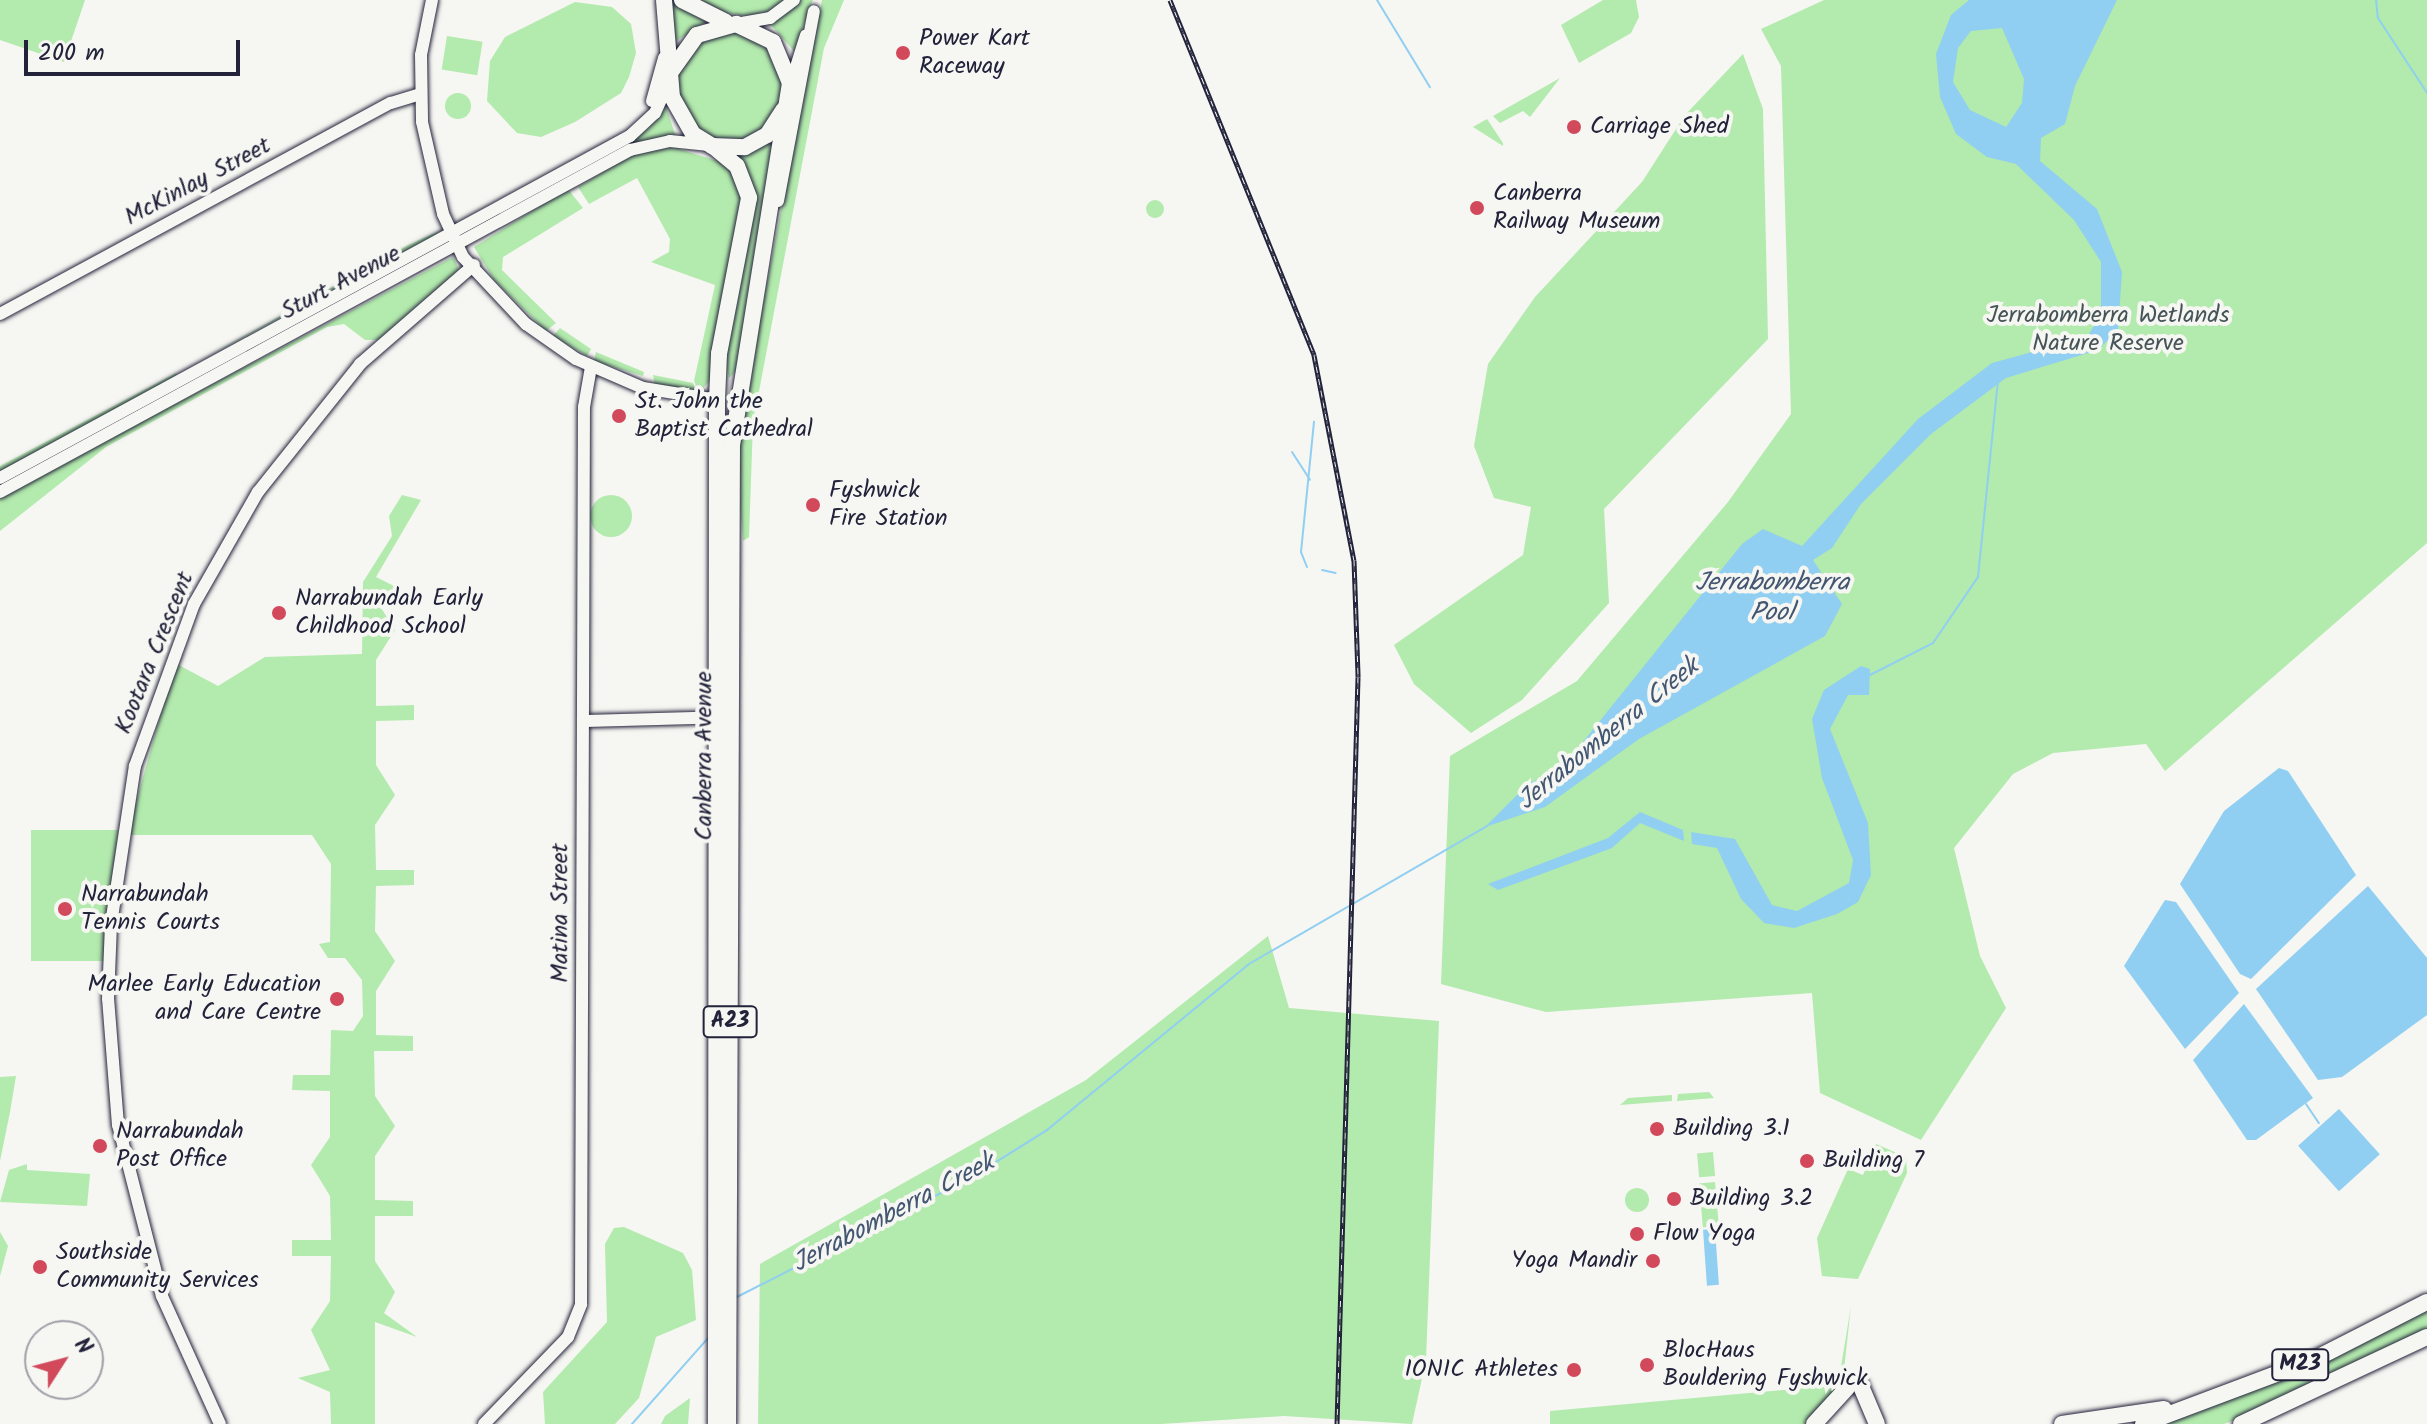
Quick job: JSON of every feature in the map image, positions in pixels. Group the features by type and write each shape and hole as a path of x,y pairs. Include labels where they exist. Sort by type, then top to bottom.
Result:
{"highway":[{"name":"Canberra Avenue","path":"663,0 671,74 680,120 737,166 749,198 718,374 717,400 723,721 723,1352 728,1424"},
{"name":"Canberra Avenue","path":"682,0 698,14 736,24 777,46 789,91 763,275 733,434 723,721"},
{"path":"671,74 697,35 736,24"},
{"path":"712,146 759,141 789,91"},
{"path":"733,434 717,400 737,377 747,357"},
{"path":"718,374 728,381 737,377"},
{"name":"M23","path":"2143,1424 2225,1397 2427,1302"},
{"name":"M23","path":"2241,1424 2427,1337"},
{"name":"Canberra Avenue","path":"716,1424 723,1352"},
{"path":"1814,1424 1854,1386 1877,1424"},
{"path":"2062,1424 2225,1397"}],"street":[{"path":"432,0 420,94 444,207 474,265 522,320 591,367 643,388 717,400"},
{"path":"621,141 648,109 661,74 663,0"},
{"path":"736,24 770,18 794,0"},
{"path":"789,91 816,6"},
{"path":"763,275 816,6"},
{"name":"Sturt Avenue","path":"0,492 458,237 621,141 651,118 671,74"},
{"name":"McKinlay Street","path":"0,314 420,94"},
{"name":"Sturt Avenue","path":"0,478 630,150 670,141 712,146"},
{"name":"Kootara Crescent","path":"220,1424 159,1287 116,1109 111,924 135,766 194,604 258,492 360,364 474,265"},
{"name":"Matina Street","path":"484,1424 568,1337 581,1304 584,407 591,367"},
{"path":"583,721 723,721"}],"green space":[{"path":"0,0 85,0 64,62 0,40"},
{"path":"669,0 677,0 706,22 676,41"},
{"path":"695,0 787,0 757,17 714,12"},
{"path":"800,0 813,0 794,51 770,24"},
{"path":"822,0 844,0 824,48 753,423 749,537 743,541 737,467 746,391"},
{"path":"1603,0 1636,0 1639,17 1631,33 1579,63 1561,25"},
{"name":"Jerrabomberra Wetlands Nature Reserve","path":"1824,0 2427,0 2427,543 2165,771 2146,744 2053,753 2013,774 1954,848 1980,956 2006,1008 1921,1140 1820,1093 1812,993 1546,1012 1441,984 1450,756 1577,681 1728,502 1791,414 1781,66 1761,29"},
{"path":"575,2 612,7 631,24 636,53 629,77 621,93 575,122 541,137 517,133 487,101 490,61 505,37"},
{"path":"730,32 751,36 768,48 780,65 784,86 780,107 768,124 751,136 730,140 709,136 692,124 680,107 676,86 680,65 692,48 709,36"},
{"path":"447,36 483,42 477,75 442,70"},
{"path":"1743,54 1763,109 1768,339 1604,509 1609,603 1522,700 1471,733 1414,684 1394,645 1523,555 1531,507 1494,498 1474,446 1488,364 1535,297 1642,182 1685,115"},
{"path":"1560,78 1530,117 1523,111 1500,123 1493,116"},
{"path":"458,93 467,97 471,106 467,115 458,119 449,115 445,106 449,97"},
{"path":"665,104 676,137 613,156 649,128"},
{"path":"1487,119 1503,143 1503,146 1473,127"},
{"path":"778,140 736,371 729,378 724,356 752,213 734,156"},
{"path":"666,145 724,163 742,188 710,381 699,392 694,381 715,285 651,262 669,252 670,239 637,178 589,204 578,187 635,153"},
{"path":"568,189 583,208 503,257 502,270 556,323 546,331 494,280 474,247"},
{"path":"1151,200 1159,200 1164,209 1162,216 1151,218 1146,213 1146,205"},
{"path":"441,230 431,238 206,357 408,245"},
{"path":"453,257 459,270 378,340 365,340 344,324 327,327 106,447 0,531 0,497"},
{"path":"560,328 591,349 587,356 553,336"},
{"path":"596,352 644,372 643,376 594,361"},
{"path":"177,375 0,473 0,466"},
{"path":"653,375 693,383 696,392 655,385"},
{"path":"402,495 421,500 376,577 408,593 376,600 395,630 376,660 376,706 414,705 414,720 376,721 376,765 395,795 375,825 376,870 414,870 414,885 376,886 375,931 395,961 376,991 376,1035 413,1036 413,1051 374,1051 375,1096 395,1126 375,1156 375,1200 413,1201 413,1216 375,1216 375,1261 395,1292 384,1313 417,1337 375,1322 375,1424 331,1424 330,1392 298,1378 330,1370 311,1330 330,1301 331,1256 292,1256 292,1240 331,1240 330,1196 311,1165 330,1137 330,1091 292,1090 293,1075 330,1075 331,1030 353,1031 363,1016 362,980 345,958 328,958 319,944 330,942 331,864 312,835 127,835 175,663 218,686 265,657 362,654 363,582 392,536 389,516"},
{"path":"611,495 626,501 632,516 626,531 611,537 596,531 590,516 596,501"},
{"path":"31,830 118,830 104,961 31,961"},
{"path":"1268,936 1289,1008 1439,1021 1426,1360 1412,1424 1284,1416 1161,1424 758,1424 760,1264 1086,1080"},
{"path":"16,1076 10,1112 0,1161 0,1077"},
{"path":"1709,1092 1714,1098 1677,1101 1678,1094"},
{"path":"1672,1095 1672,1101 1620,1105 1628,1098"},
{"path":"1876,1144 1906,1157 1907,1173 1858,1279 1822,1276 1817,1238 1848,1169 1863,1175"},
{"path":"1713,1152 1715,1176 1699,1177 1697,1153"},
{"path":"27,1164 27,1170 90,1174 87,1206 0,1202 9,1170"},
{"path":"1715,1182 1719,1226 1703,1227 1699,1183"},
{"path":"1637,1188 1645,1192 1649,1200 1645,1208 1637,1212 1629,1208 1625,1200 1629,1192"},
{"path":"624,1227 683,1253 692,1270 696,1320 656,1337 639,1398 615,1424 545,1424 543,1392 607,1322 605,1244 614,1228"},
{"path":"0,1232 8,1246 0,1276"},
{"path":"1851,1306 1842,1388 1807,1424 1550,1424 1550,1411 1838,1385"},
{"path":"2427,1307 2427,1330 2254,1413 2224,1424 2160,1424 2292,1376"},
{"path":"690,1398 688,1424 661,1424 665,1416"}],"water":[{"name":"Jerrabomberra Pool","path":"1969,0 2117,0 2075,86 2065,124 2041,138 2040,161 2097,209 2122,272 2118,330 2098,350 2006,378 1931,434 1861,504 1832,548 1813,560 1842,604 1825,636 1639,739 1545,807 1485,827 1528,784 1562,768 1742,544 1763,529 1802,546 1918,419 1992,363 2087,337 2101,315 2101,262 2074,220 2016,164 1987,157 1956,134 1940,97 1936,54 1951,15","holes":["2002,28 2024,79 2022,103 2006,127 1970,110 1953,82 1958,48 1971,31"]},
{"path":"1861,666 1870,669 1869,695 1848,695 1830,729 1868,823 1871,875 1858,902 1837,914 1794,928 1764,923 1741,899 1717,848 1692,844 1691,832 1735,839 1772,905 1797,911 1849,883 1853,860 1822,778 1812,719 1824,690"},
{"path":"2279,768 2288,771 2356,875 2251,979 2240,974 2180,884 2224,811"},
{"path":"1640,812 1683,830 1684,841 1640,823 1612,848 1498,890 1488,884 1608,838"},
{"path":"2368,886 2427,958 2427,1015 2342,1077 2318,1080 2256,989"},
{"path":"2165,900 2176,902 2239,993 2185,1049 2124,966"},
{"path":"2244,1004 2313,1098 2256,1140 2247,1140 2193,1060"},
{"path":"2339,1109 2380,1154 2339,1191 2298,1146"},
{"path":"1715,1229 1719,1285 1707,1286 1703,1230"}],"waterway":[{"path":"1377,0 1430,87"},
{"path":"2376,0 2378,18 2427,93"},
{"path":"1870,675 1933,643 1978,577 1998,381"},
{"path":"1307,567 1301,552 1314,422"},
{"path":"1292,452 1310,480"},
{"path":"1322,570 1336,573"},
{"name":"Jerrabomberra Creek","path":"737,1297 969,1179 1047,1130 1249,964 1487,826"},
{"path":"2306,1104 2319,1123"},
{"name":"Jerrabomberra Creek","path":"632,1424 708,1338"}],"railway":[{"path":"1170,0 1314,355 1354,560 1358,677 1337,1424"}],"place":[{"name":"Power Kart Raceway","path":"903,53"},
{"name":"Carriage Shed","path":"1574,127"},
{"name":"Canberra Railway Museum","path":"1477,208"},
{"name":"St. John the Baptist Cathedral","path":"619,416"},
{"name":"Fyshwick Fire Station","path":"813,505"},
{"name":"Narrabundah Early Childhood School","path":"279,613"},
{"name":"Narrabundah Tennis Courts","path":"65,909"},
{"name":"Marlee Early Education and Care Centre","path":"337,999"},
{"name":"Building 3.1","path":"1657,1129"},
{"name":"Narrabundah Post Office","path":"100,1146"},
{"name":"Building 7","path":"1807,1161"},
{"name":"Building 3.2","path":"1674,1199"},
{"name":"Flow Yoga","path":"1637,1234"},
{"name":"Yoga Mandir","path":"1653,1261"},
{"name":"Southside Community Services","path":"40,1267"},
{"name":"BlocHaus Bouldering Fyshwick","path":"1647,1365"},
{"name":"IONIC Athletes","path":"1574,1370"}]}
